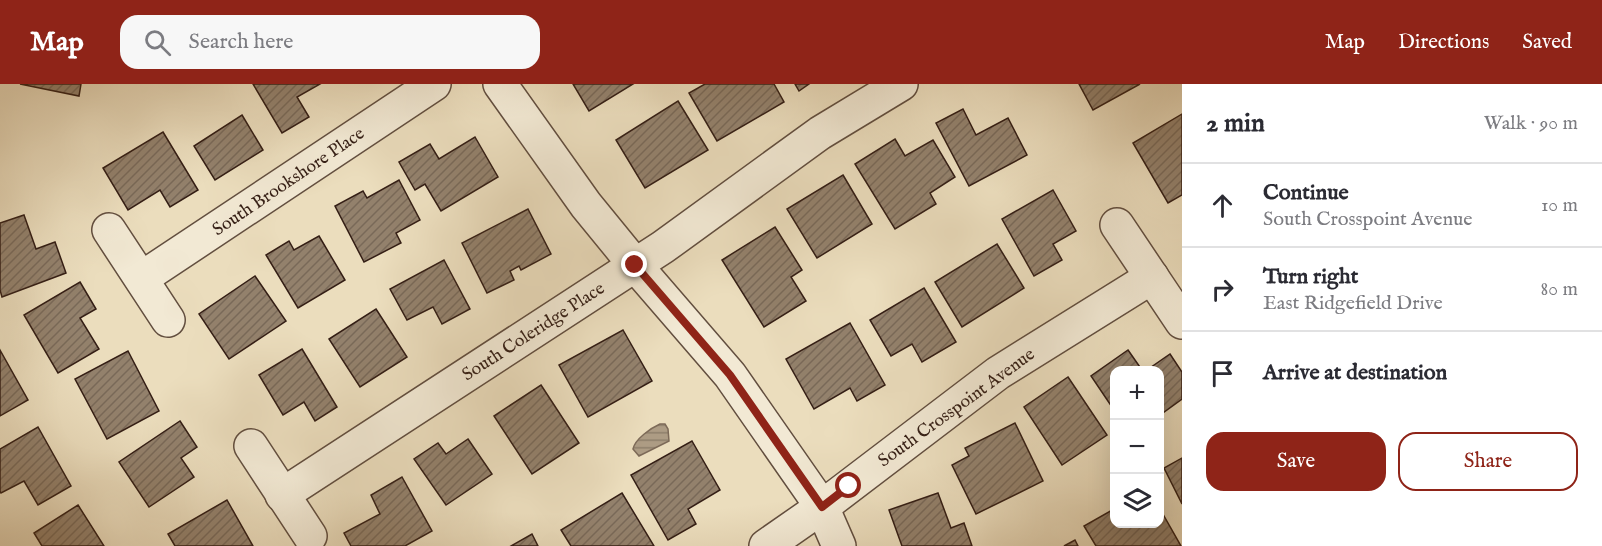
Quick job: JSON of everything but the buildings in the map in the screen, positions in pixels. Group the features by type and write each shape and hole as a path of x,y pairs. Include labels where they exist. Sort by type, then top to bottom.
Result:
{"street":[{"name":"South Brookshore Place","path":"142,278 434,84"},
{"path":"500,84 586,205 730,375 822,507 839,546"},
{"name":"South Coleridge Place","path":"282,495 635,265 820,133 901,84"},
{"path":"1117,225 1182,321"},
{"path":"109,230 168,320"},
{"name":"South Crosspoint Avenue","path":"766,546 822,507 998,373 1152,277"},
{"path":"251,446 310,536"}],"shaded area":[{"path":"660,424 665,424 668,429 669,441 639,456 633,449 634,445 648,431"}],"route":[{"path":"635,265 730,375 822,507 849,486"}]}
